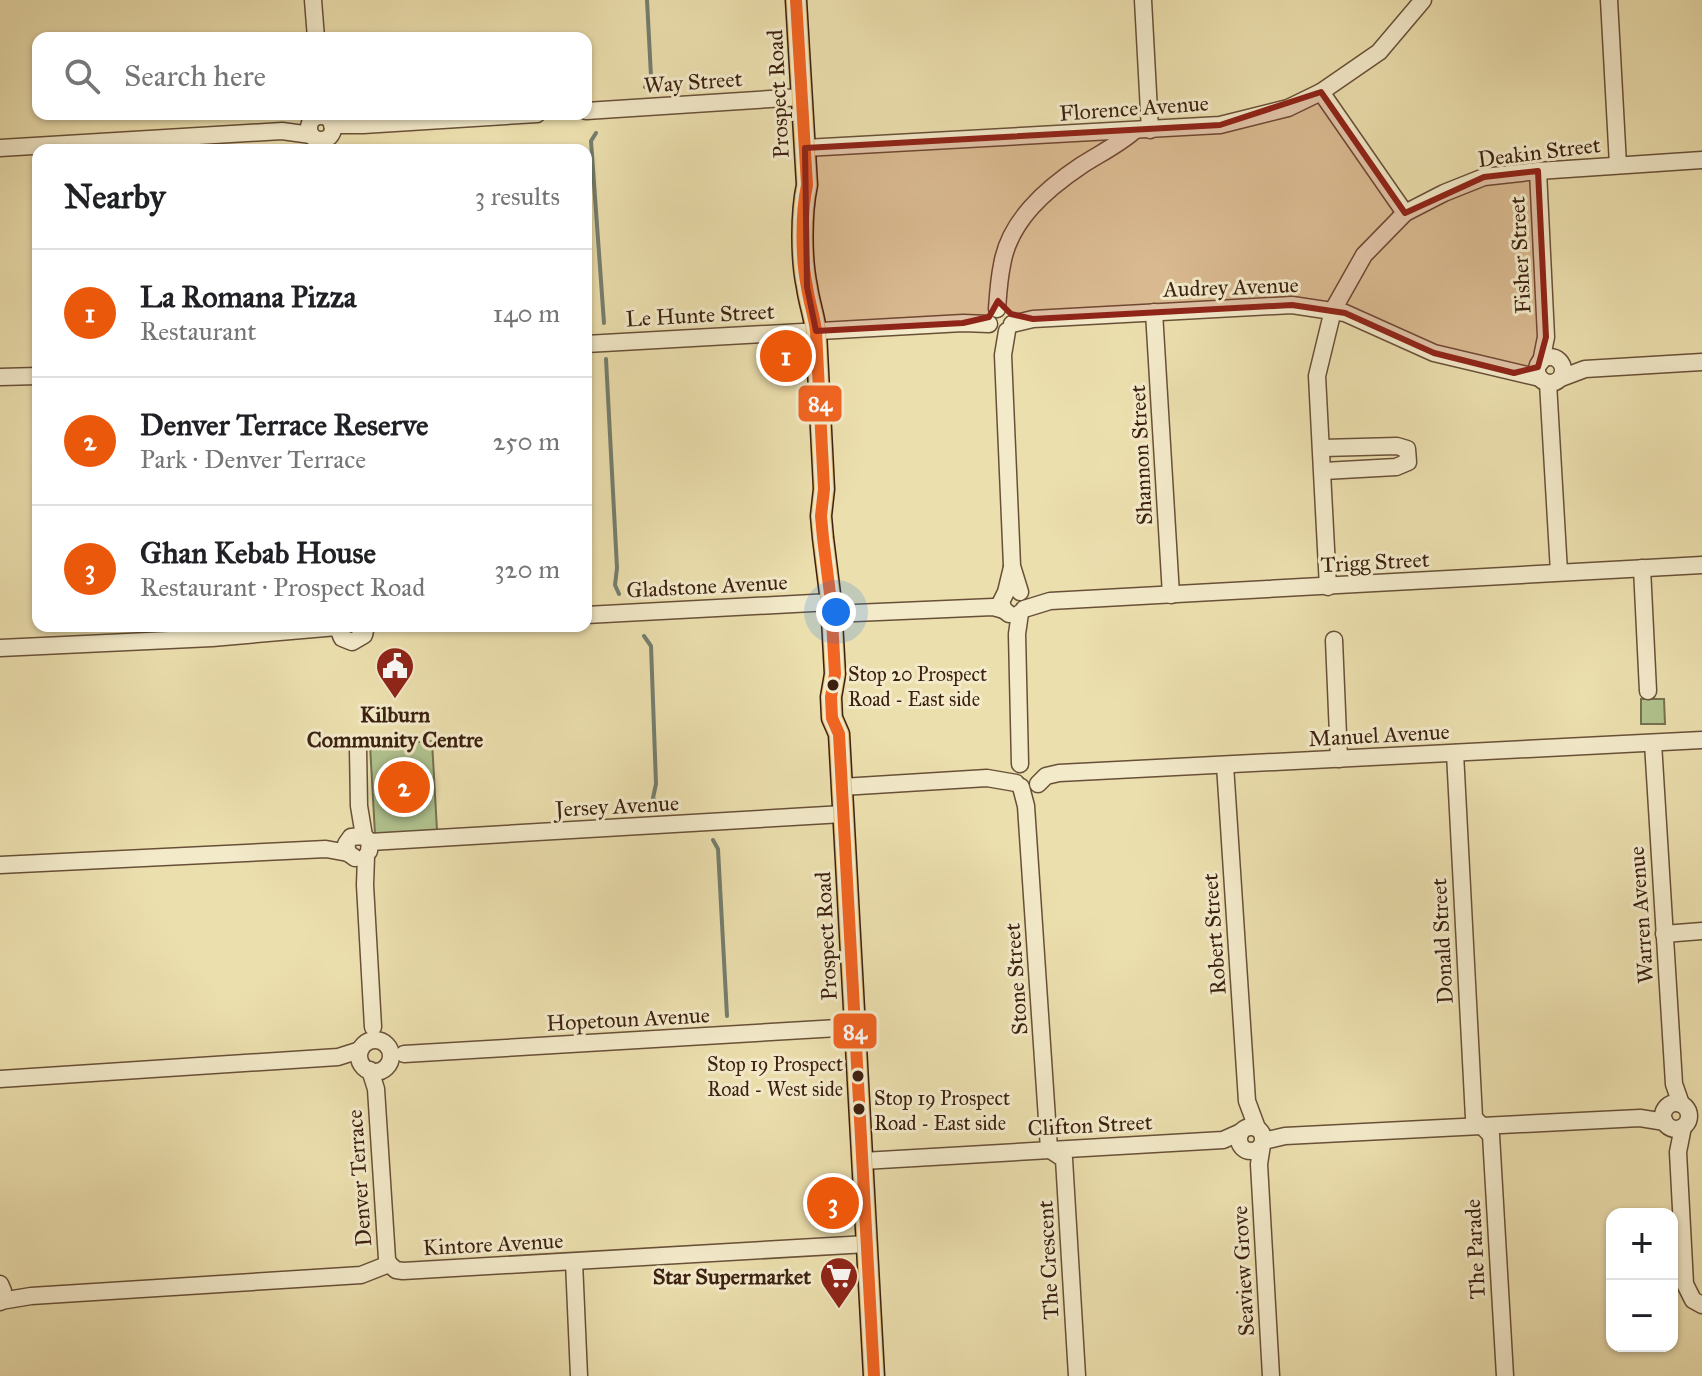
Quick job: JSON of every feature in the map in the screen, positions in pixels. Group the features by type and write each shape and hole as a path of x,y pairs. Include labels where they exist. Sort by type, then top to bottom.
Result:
{"main road":[{"name":"Prospect Road","path":"796,0 807,185 802,208 807,287 815,320 824,489 821,516 823,552 831,608 835,674 831,697 832,718 839,734 874,1376"}],"street":[{"path":"313,0 316,32"},
{"path":"1142,130 1143,0"},
{"name":"Florence Avenue","path":"805,148 1220,125 1288,108 1321,92 1379,52 1423,0"},
{"path":"1609,0 1618,165"},
{"path":"1321,92 1405,213"},
{"name":"Way Street","path":"592,111 802,97"},
{"path":"66,144 442,120"},
{"name":"Stone Street","path":"1049,1149 1026,776 1021,738 1000,320 1002,263 1016,228 1030,208 1082,165 1142,130"},
{"path":"0,148 32,146"},
{"name":"Deakin Street","path":"1328,587 1317,376 1333,310 1364,255 1405,213 1484,177 1702,160"},
{"name":"Fisher Street","path":"1538,171 1559,572"},
{"name":"Audrey Avenue","path":"815,320 963,323 1292,305 1333,310 1358,318 1434,353 1514,373 1702,362"},
{"name":"Shannon Street","path":"1154,312 1171,595"},
{"name":"Le Hunte Street","path":"592,343 815,320"},
{"path":"0,377 32,376"},
{"path":"1323,448 1397,446 1407,449 1408,462 1396,467 1324,471"},
{"name":"Trigg Street","path":"831,608 993,607 1014,603 1702,565"},
{"path":"1642,568 1648,691"},
{"name":"Gladstone Avenue","path":"592,615 831,608"},
{"path":"0,648 280,632"},
{"path":"339,632 342,638 352,642 365,632"},
{"path":"1334,640 1339,759"},
{"name":"Manuel Avenue","path":"842,787 1702,740"},
{"name":"Warren Avenue","path":"1653,743 1674,1084 1681,1115 1678,1152 1685,1277 1687,1293 1702,1305"},
{"path":"358,748 359,847"},
{"name":"Donald Street","path":"1455,753 1474,1118 1479,1125"},
{"name":"Robert Street","path":"1225,765 1252,1138"},
{"name":"Jersey Avenue","path":"0,865 326,849 393,842 843,814"},
{"name":"Denver Terrace","path":"359,847 365,885 389,1264"},
{"path":"1664,934 1702,931"},
{"name":"Hopetoun Avenue","path":"2,1078 377,1053 855,1027"},
{"name":"Clifton Street","path":"863,1161 1681,1115"},
{"name":"The Parade","path":"1479,1125 1491,1135 1505,1376"},
{"name":"Seaview Grove","path":"1252,1138 1259,1164 1271,1376"},
{"name":"The Crescent","path":"1049,1149 1064,1159 1077,1376"},
{"name":"Kintore Avenue","path":"1,1294 31,1296 361,1275 389,1264 403,1271 867,1244"},
{"path":"574,1262 579,1376"},
{"path":"1685,1277 1702,1290"},
{"path":"1702,1298 1702,1305"}],"highlighted area":[{"path":"1321,92 1405,213 1484,177 1538,171 1546,337 1538,367 1514,373 1434,353 1345,313 1292,305 1033,319 1011,314 998,301 989,317 963,323 816,331 807,287 805,148 1220,125"}],"green space":[{"path":"1641,699 1664,699 1665,724 1641,724"},
{"path":"432,741 437,830 375,834 370,745"}],"waterway":[{"path":"645,87 651,76 647,0"},
{"path":"591,144 596,133"},
{"path":"592,155 604,323"},
{"path":"606,359 617,568 615,585 619,594"},
{"path":"644,636 651,646 656,784 653,798 659,807"},
{"path":"713,840 718,849 727,1016"}],"transit line":[{"name":"84","path":"796,0 807,185 803,250 816,331 824,489 821,516 835,674 831,697 832,718 839,734 874,1376"}],"place":[{"name":"La Romana Pizza","path":"786,356"},
{"name":"Stop 20 Prospect Road - East side","path":"833,685"},
{"name":"Kilburn Community Centre","path":"395,700"},
{"name":"Denver Terrace Reserve","path":"404,787"},
{"name":"Stop 19 Prospect Road - West side","path":"858,1076"},
{"name":"Stop 19 Prospect Road - East side","path":"859,1109"},
{"name":"Ghan Kebab House","path":"833,1203"},
{"name":"Star Supermarket","path":"839,1310"}]}
